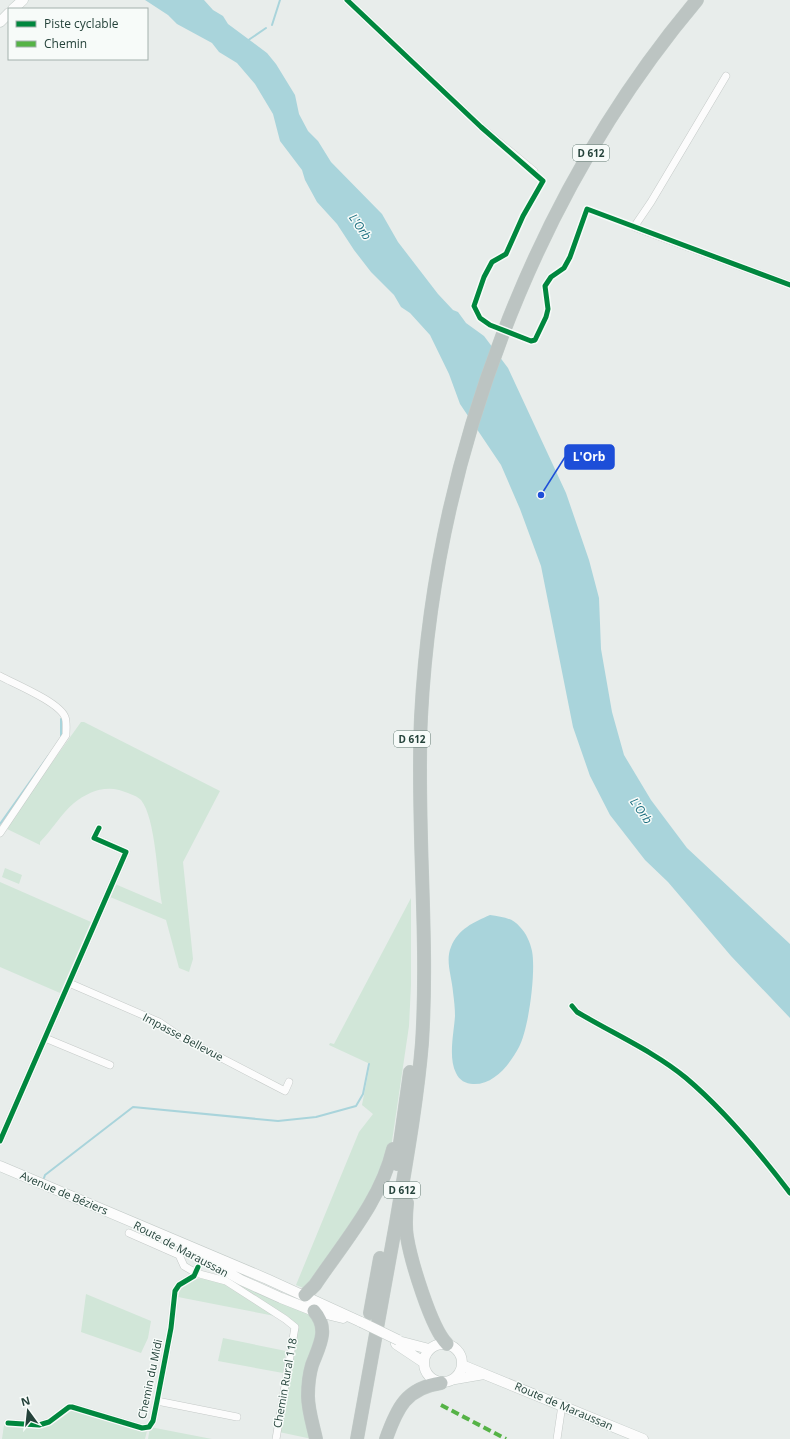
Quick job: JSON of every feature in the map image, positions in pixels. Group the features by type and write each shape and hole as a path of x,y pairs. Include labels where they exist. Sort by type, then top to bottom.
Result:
{"highway":[{"name":"D 612","path":"357,1439 408,1152 413,1091 417,965 411,794 414,686 428,577 461,452 471,404 540,229 577,159 629,77 686,0"},
{"name":"D 612","path":"505,320 544,242 597,143 644,70 697,0"},
{"name":"D 612","path":"348,1439 395,1178 413,1091"},
{"path":"305,1295 316,1285 371,1202 388,1171 402,1101 413,1091 420,1108 407,1195 406,1232 429,1311 437,1332 447,1344"},
{"path":"314,1311 319,1316 323,1326 323,1336 310,1376 308,1396 316,1439"},
{"path":"386,1439 401,1404 417,1390 428,1385 441,1383"}],"main road":[{"path":"15,8 23,0"},
{"path":"0,22 8,14"},
{"name":"Avenue de Béziers","path":"0,1166 127,1220"},
{"name":"Route de Maraussan","path":"127,1220 305,1295 397,1342 423,1362"},
{"name":"Route de Maraussan","path":"127,1220 197,1254 240,1280 314,1311 360,1323"},
{"name":"Route de Maraussan","path":"397,1342 429,1350"},
{"path":"440,1344 447,1344 456,1350 462,1359 462,1365 461,1370 455,1379 441,1383 430,1378 426,1374 423,1362 429,1350 440,1344"},
{"name":"Route de Maraussan","path":"462,1365 643,1439"},
{"name":"Route de Maraussan","path":"455,1379 484,1374"}],"street":[{"path":"347,0 481,127 534,171"},
{"path":"726,76 651,202 634,227 790,285"},
{"path":"0,676 59,707 65,717 67,728 66,735 0,833"},
{"path":"0,1141 126,852 94,838 99,828"},
{"name":"Impasse Bellevue","path":"69,983 159,1022 182,1037 285,1091 289,1082"},
{"path":"572,1006 577,1012 659,1060 686,1078 744,1137 790,1193"},
{"path":"45,1038 110,1065"},
{"path":"129,1233 179,1255 184,1266 197,1270 197,1254"},
{"name":"Chemin du Midi","path":"8,1423 39,1425 49,1422 69,1407 72,1407 142,1428 149,1427 153,1421 171,1328 175,1291 179,1285 208,1260"},
{"name":"Chemin Rural 118","path":"197,1270 226,1281 295,1327 276,1439"},
{"path":"157,1401 237,1417"},
{"path":"557,1439 562,1405"}],"green space":[{"path":"81,722 84,722 220,791 183,862 193,959 189,972 179,968 166,920 110,897 115,884 162,904 153,834 146,809 139,798 113,789 89,793 69,807 40,842 40,845 5,828"},
{"path":"5,868 22,875 19,884 2,877"},
{"path":"0,882 91,922 60,993 0,967"},
{"path":"411,898 411,985 409,1026 391,1148 384,1172 308,1290 296,1285 359,1132 373,1114 362,1105 370,1064 329,1045 330,1043 334,1044"},
{"path":"225,1276 306,1311 313,1319 317,1331 312,1439 279,1432 297,1332"},
{"path":"203,1278 223,1282 280,1317 178,1297 183,1286 187,1283"},
{"path":"86,1294 151,1321 148,1338 141,1353 81,1332"},
{"path":"223,1338 286,1351 283,1373 218,1361"},
{"path":"71,1408 147,1431 145,1439 2,1439 4,1425 41,1429 50,1426 71,1411"},
{"path":"150,1427 212,1439 148,1439"}],"water":[{"path":"145,0 204,0 213,10 223,16 228,24 267,53 276,64 295,95 299,114 308,131 318,141 331,162 382,214 398,242 438,294 453,310 458,312 466,323 484,336 508,368 566,493 589,560 599,598 601,649 612,712 624,755 651,800 687,848 790,944 790,1018 731,956 668,882 645,860 610,815 590,776 573,727 541,566 520,509 501,465 460,404 449,374 430,335 410,313 401,307 394,295 371,272 337,224 317,202 305,180 302,170 280,141 273,114 255,84 237,63 219,52 212,43 177,24 168,15"},
{"path":"490,915 513,921 522,929 528,938 533,960 531,999 523,1038 511,1060 500,1072 488,1081 470,1084 459,1078 452,1060 455,1013 449,969 449,952 454,941 462,931 472,923"}],"waterway":[{"path":"272,25 280,0"},
{"path":"247,41 266,28"},
{"path":"61,719 61,738"},
{"path":"0,824 49,755"},
{"path":"44,1178 45,1175 133,1107 278,1121 316,1117 356,1106 363,1094 369,1064"}],"marked path":[{"path":"441,1405 506,1439"}],"cycle path":[{"path":"347,0 481,127 543,181 523,216 506,254 492,262 484,277 474,306 480,318 490,325 531,341 535,340 546,317 548,309 545,286 551,277 564,268 570,257 587,209 790,285"},
{"path":"0,1141 126,852 94,838 99,828"},
{"path":"572,1006 577,1012 647,1051 686,1078 741,1132 790,1193"},
{"path":"8,1423 39,1425 49,1422 69,1407 72,1407 142,1428 149,1427 153,1421 171,1328 175,1291 179,1285 194,1276 198,1267"}],"place":[{"name":"L'Orb","path":"541,495"}]}
